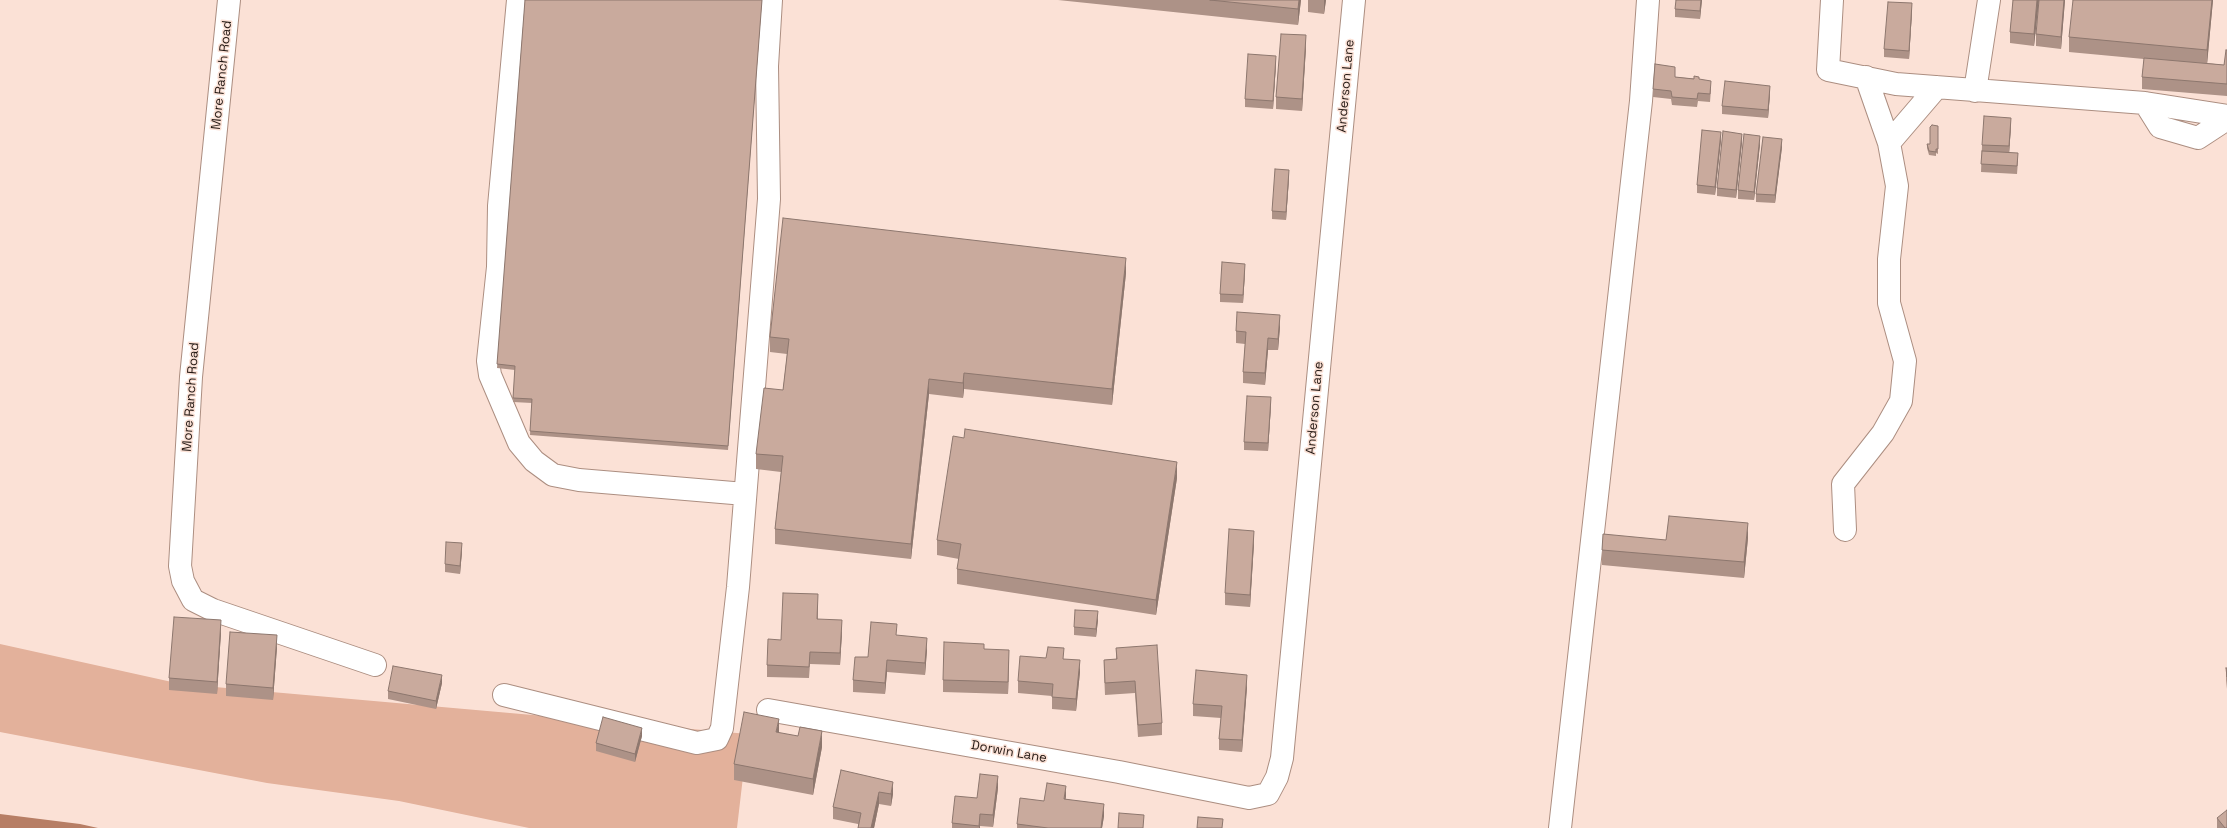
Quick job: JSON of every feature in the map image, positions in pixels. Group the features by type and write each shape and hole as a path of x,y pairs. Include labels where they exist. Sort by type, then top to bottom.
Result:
{"street":[{"name":"More Ranch Road","path":"229,0 191,377 180,566 183,581 193,600 213,610 375,665"},
{"path":"518,0 499,206 498,267 488,360 490,375 519,443 534,461 553,475 579,480 745,494"},
{"path":"504,695 697,743 710,742 717,739 722,728 727,702 769,199 767,66 771,0"},
{"name":"Anderson Lane","path":"1249,798 1268,794 1277,777 1282,758 1354,0"},
{"path":"1560,828 1639,117 1648,0"},
{"path":"1832,0 1828,70 1896,84 2145,103 2227,116"},
{"path":"1975,90 1989,0"},
{"path":"1844,530 1843,484 1883,433 1901,400 1905,361 1889,303 1889,259 1897,186 1889,143 1866,77"},
{"path":"1889,143 1938,87"},
{"path":"2145,103 2160,127 2198,138 2227,119"},
{"name":"Dorwin Lane","path":"768,710 1119,772 1249,798"}],"shaded area":[{"path":"0,644 181,684 748,734 737,828 529,828 399,801 267,783 0,732"},
{"path":"0,814 80,824 98,828 0,828"}],"building":[{"path":"525,0 762,0 728,446 530,431 532,399 513,398 515,366 497,364"},
{"path":"1210,0 1299,0 1298,9"},
{"path":"1676,0 1701,0 1700,11 1675,9"},
{"path":"2013,0 2037,0 2034,34 2010,32"},
{"path":"2039,0 2064,0 2061,37 2036,34"},
{"path":"2073,0 2212,0 2207,50 2069,37"},
{"path":"1888,2 1912,3 1909,51 1884,49"},
{"path":"1281,34 1306,35 1302,99 1276,97"},
{"path":"2226,50 2227,84 2142,77 2144,58 2224,65"},
{"path":"1248,54 1276,56 1273,101 1245,99"},
{"path":"1655,64 1675,67 1675,77 1694,79 1694,76 1699,77 1699,79 1711,81 1710,94 1698,93 1697,99 1672,97 1671,91 1653,89"},
{"path":"1725,81 1770,86 1768,110 1722,106"},
{"path":"1984,116 2011,118 2009,146 1982,145"},
{"path":"1932,125 1938,126 1938,149 1936,149 1936,152 1929,151 1927,144 1930,144 1930,127"},
{"path":"1702,130 1721,132 1715,187 1697,185"},
{"path":"1723,131 1742,134 1736,190 1717,188"},
{"path":"1744,134 1760,136 1754,192 1738,190"},
{"path":"1763,137 1782,139 1775,195 1756,194"},
{"path":"1982,151 2018,153 2017,166 1981,164"},
{"path":"1275,169 1289,170 1286,212 1272,211"},
{"path":"783,218 1126,258 1112,389 964,373 963,383 929,379 911,544 775,529 783,456 756,454 764,388 783,390 789,339 770,337"},
{"path":"1222,262 1245,264 1243,295 1220,294"},
{"path":"1237,312 1280,315 1278,339 1268,338 1265,373 1243,372 1246,332 1236,331"},
{"path":"1247,396 1271,397 1268,443 1244,442"},
{"path":"965,429 1177,462 1156,600 957,569 961,544 937,540 953,436 964,438"},
{"path":"1669,516 1748,523 1744,562 1602,550 1603,534 1666,540"},
{"path":"1229,529 1254,531 1250,595 1225,593"},
{"path":"446,542 462,543 460,566 445,564"},
{"path":"783,593 818,594 817,619 842,620 840,653 810,652 809,667 767,665 768,639 781,640"},
{"path":"1075,610 1098,611 1096,629 1074,627"},
{"path":"174,617 221,620 217,682 169,678"},
{"path":"871,622 897,624 896,635 927,638 925,663 887,660 885,683 853,680 855,657 868,657"},
{"path":"230,632 277,635 273,688 226,684"},
{"path":"944,642 984,644 984,649 1009,650 1008,682 943,680"},
{"path":"1157,645 1162,723 1138,725 1135,681 1105,683 1104,660 1117,659 1116,648"},
{"path":"1048,647 1064,648 1063,659 1080,660 1076,699 1052,697 1053,684 1018,681 1020,656 1046,658"},
{"path":"393,666 442,675 436,701 388,691"},
{"path":"1196,670 1247,675 1242,740 1219,739 1222,706 1193,704"},
{"path":"744,712 779,719 776,732 798,736 800,727 822,731 813,779 734,764"},
{"path":"603,717 642,728 635,754 596,743"},
{"path":"841,770 893,782 891,794 879,792 871,828 858,828 861,813 833,807"},
{"path":"980,774 998,776 993,815 980,814 979,826 952,823 955,796 977,798"},
{"path":"1047,783 1066,786 1064,799 1104,804 1101,828 1048,828 1017,824 1020,798 1044,801"},
{"path":"2227,810 2227,828 2225,828 2217,818"},
{"path":"1119,813 1144,815 1143,828 1118,828"},
{"path":"1198,817 1223,819 1222,828 1197,828"}]}
